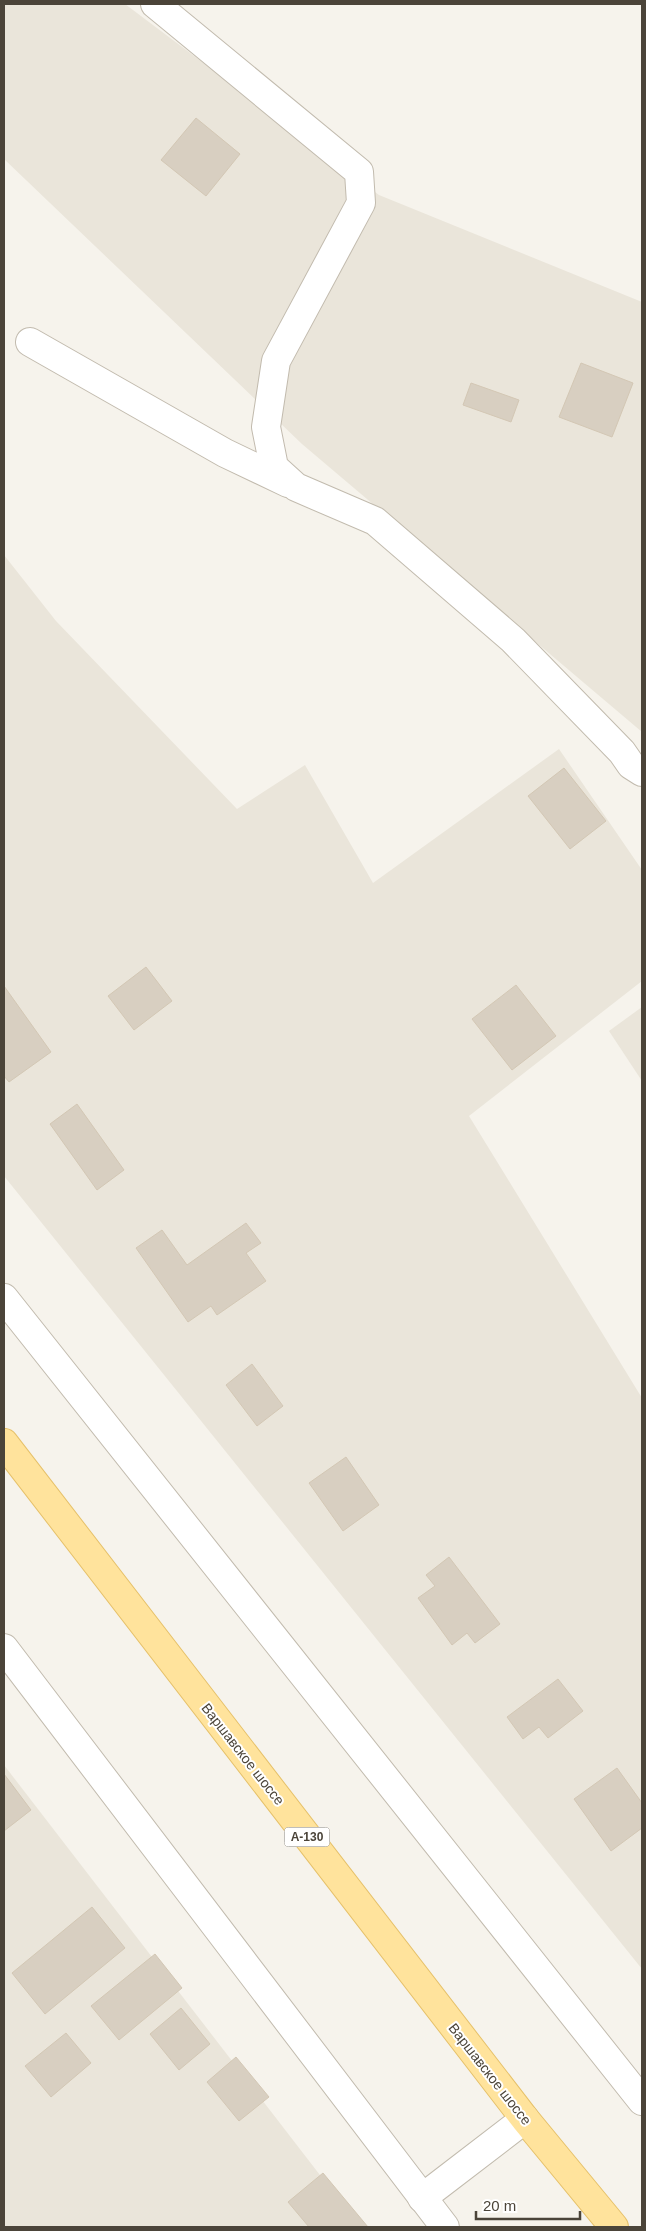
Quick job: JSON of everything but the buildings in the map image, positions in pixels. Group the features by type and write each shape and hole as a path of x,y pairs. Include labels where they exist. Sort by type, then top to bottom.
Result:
{"main road":[{"name":"Варшавское шоссе","path":"4,1443 525,2119 614,2227"}],"lane":[{"path":"155,4 359,172 361,203 276,360 266,427 274,467 296,487"},
{"path":"30,342 224,454 375,521 513,640 622,752 631,765 642,772"},
{"path":"4,1298 642,2100"},
{"path":"4,1648 446,2227"},
{"path":"422,2198 525,2119"}],"shaded area":[{"path":"4,4 125,4 379,195 642,302 642,732 302,444 4,159"},
{"path":"4,555 56,621 237,809 305,765 373,883 559,749 642,870 642,981 469,1116 642,1398 642,1969 4,1176"},
{"path":"642,1007 642,1081 609,1031"},
{"path":"4,1765 360,2227 4,2227"}]}
